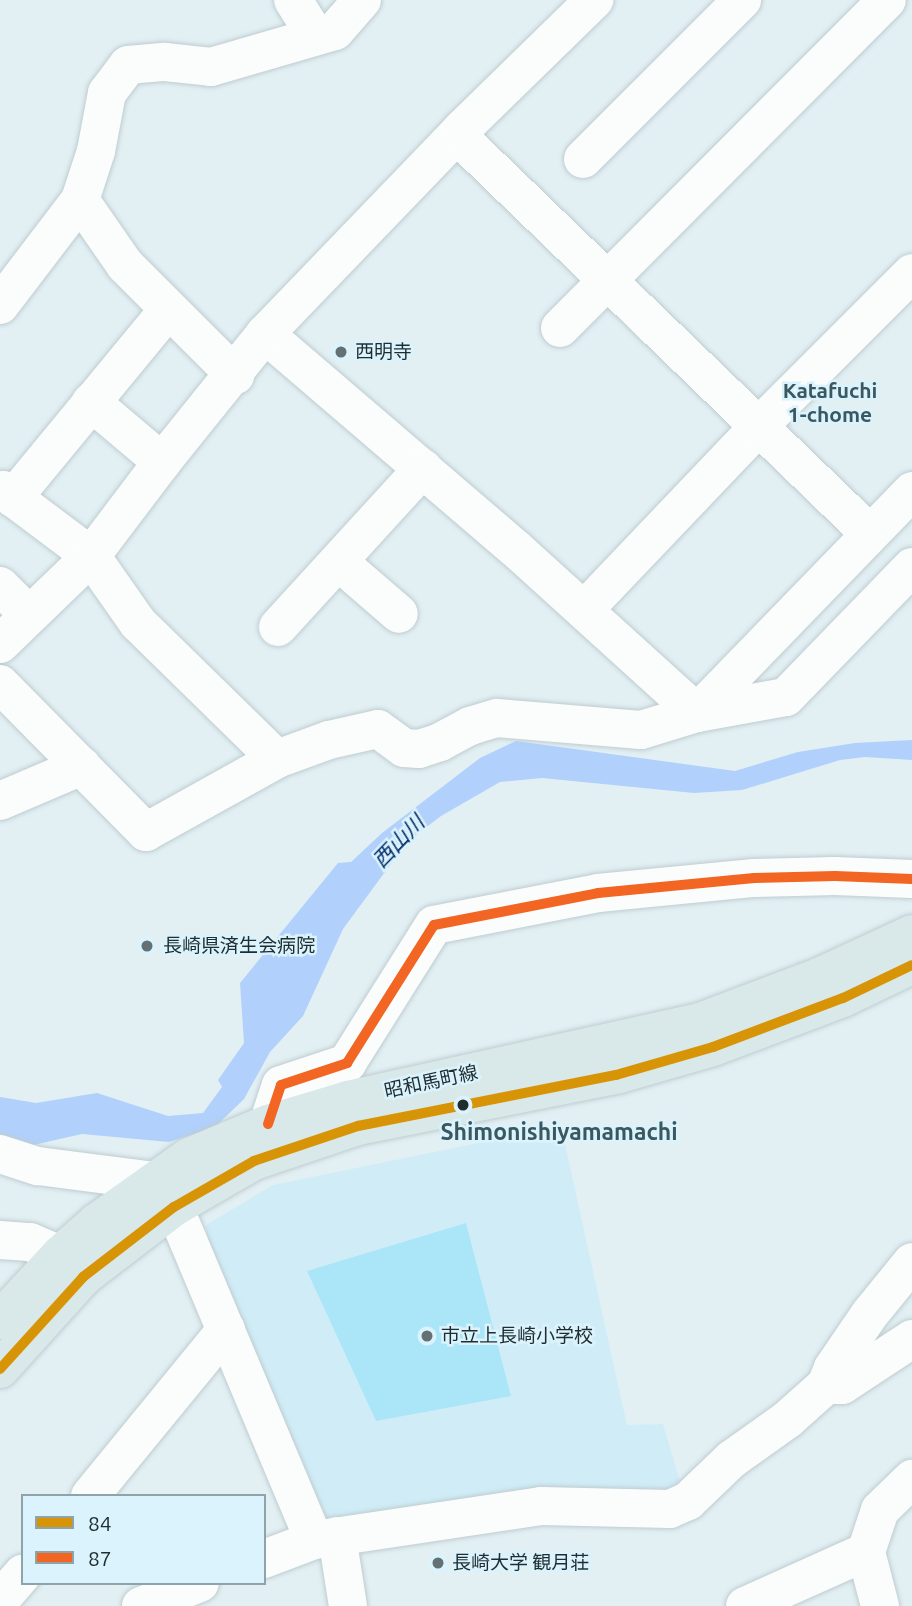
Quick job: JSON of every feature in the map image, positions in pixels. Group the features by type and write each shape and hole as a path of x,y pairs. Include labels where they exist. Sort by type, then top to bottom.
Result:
{"main road":[{"name":"昭和馬町線","path":"0,1320 164,1194 190,1157 268,1124 348,1100 700,1022 819,976 912,934"},
{"name":"昭和馬町線","path":"164,1194 358,1126 616,1074 713,1047 844,998 912,965"},
{"name":"昭和馬町線","path":"0,1369 72,1266"}],"street":[{"path":"293,0 315,35"},
{"path":"0,305 80,200 96,151 107,93 128,65 165,62 211,67 335,31 362,0"},
{"path":"0,644 91,556 162,462 265,334 457,135 594,0"},
{"path":"583,159 742,0"},
{"path":"560,328 887,0"},
{"path":"904,0 912,9"},
{"path":"457,135 870,534"},
{"path":"80,200 125,265 167,311 235,374"},
{"path":"584,610 759,426 912,273"},
{"path":"167,311 7,496 91,556 138,623 277,759"},
{"path":"265,334 423,468 697,713"},
{"path":"91,402 162,462"},
{"path":"278,627 423,468"},
{"path":"697,713 912,491"},
{"path":"339,562 399,614"},
{"path":"0,684 146,832 277,759 329,740 378,729 404,748 419,749 440,742 470,726 497,718 641,730 697,713 786,697 912,567"},
{"path":"0,586 29,615"},
{"path":"0,801 82,766"},
{"path":"268,1124 281,1085 347,1063 434,925 598,894 754,878 835,876 912,879"},
{"path":"0,1154 38,1166 164,1194 326,1538 348,1606"},
{"path":"0,1240 30,1242 72,1266"},
{"path":"266,1558 326,1538 541,1506 670,1509 688,1501 732,1459 778,1426 825,1385 832,1368 869,1315 912,1262"},
{"path":"92,1494 226,1330"},
{"path":"825,1385 842,1385 912,1339"},
{"path":"880,1606 866,1552 880,1510 912,1479"},
{"path":"746,1606 866,1552"},
{"path":"0,1600 21,1576"},
{"path":"141,1606 195,1585"}],"shaded area":[{"name":"市立上長崎小学校","path":"561,1126 627,1425 663,1424 683,1492 330,1526 209,1248 206,1225 273,1185"},
{"path":"466,1223 511,1396 376,1421 307,1271"}],"water":[{"name":"西山川","path":"912,740 912,760 865,757 840,760 742,790 694,793 542,778 500,782 441,816 407,842 343,929 303,1016 270,1052 244,1099 215,1127 169,1142 82,1134 29,1146 0,1134 0,1097 36,1103 97,1093 168,1116 203,1113 222,1087 218,1080 244,1043 240,983 338,863 351,862 382,833 480,758 516,741 735,771 798,752 855,743"}],"transit line":[{"name":"87","path":"268,1124 281,1085 347,1063 434,925 598,893 754,878 835,876 912,879"},
{"name":"84","path":"0,1369 83,1277 174,1207 254,1161 358,1126 616,1075 713,1047 843,998 912,965"}],"place":[{"name":"西明寺","path":"341,352"},
{"name":"長崎県済生会病院","path":"147,946"},
{"name":"市立上長崎小学校","path":"427,1336"},
{"name":"長崎大学 観月荘","path":"438,1563"}],"district":[{"name":"Katafuchi 1-chome","path":"830,402"},
{"name":"Shimonishiyamamachi","path":"559,1132"}]}
